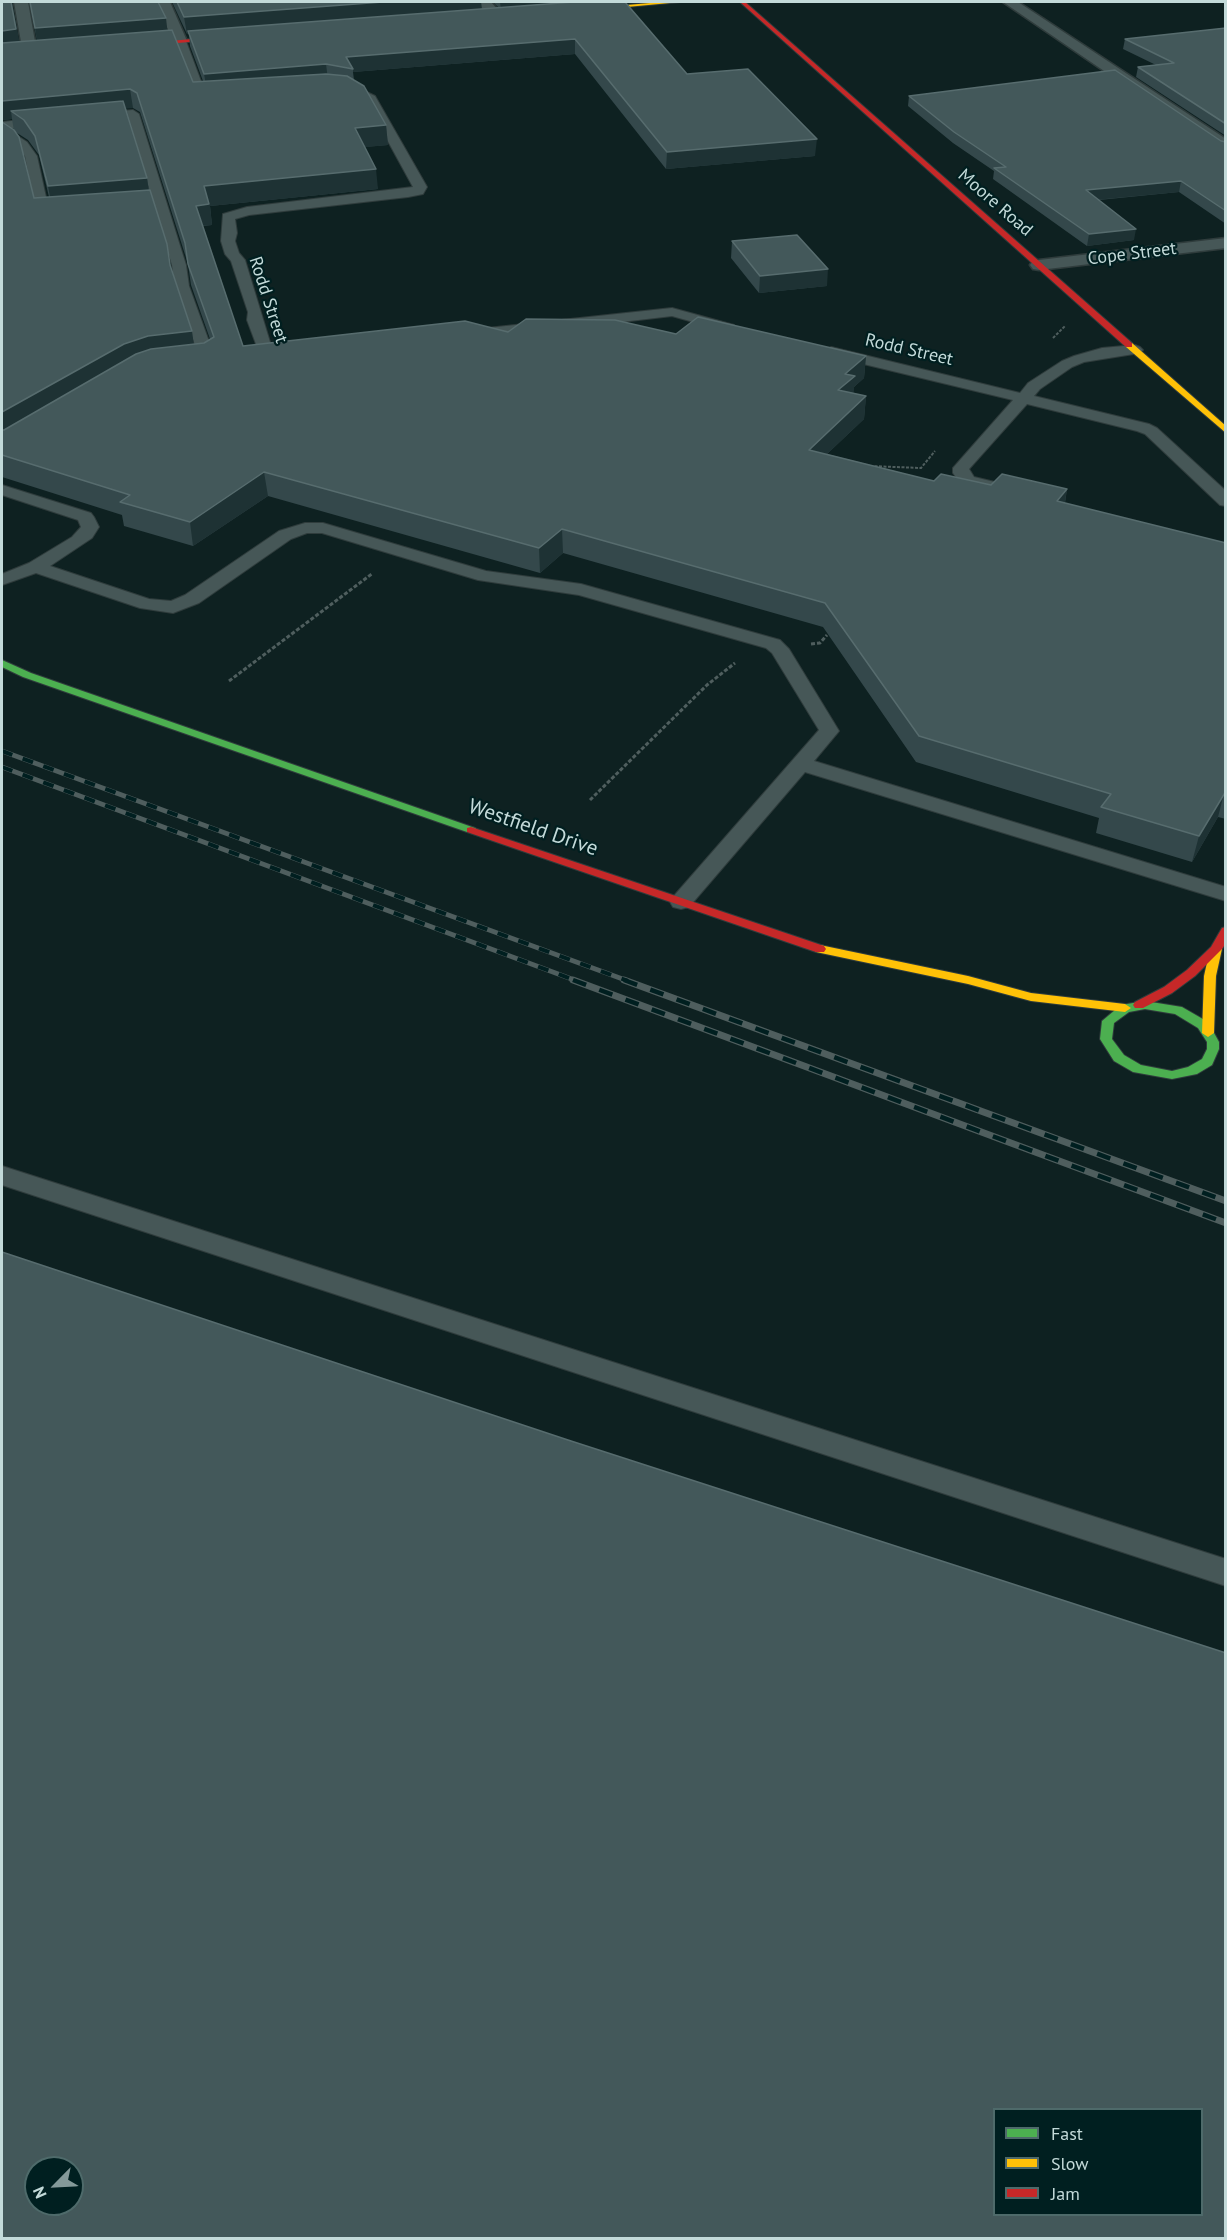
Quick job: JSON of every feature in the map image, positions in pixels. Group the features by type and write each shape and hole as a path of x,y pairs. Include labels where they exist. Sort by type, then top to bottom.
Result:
{"street":[{"path":"21,2 31,53"},
{"path":"163,2 180,41"},
{"path":"484,2 496,16"},
{"path":"564,11 678,2"},
{"name":"Moore Road","path":"742,2 1226,430"},
{"path":"1010,2 1226,147"},
{"path":"123,46 250,36"},
{"name":"Cope Street","path":"1039,265 1226,243"},
{"name":"Westfield Drive","path":"2,663 27,675 808,947 968,980 1031,997 1132,1007"},
{"name":"Westfield Drive","path":"2,671 27,675"},
{"path":"1172,1075 1192,1071 1207,1062 1213,1049 1209,1034 1210,976 1216,949 1226,931"},
{"path":"1119,1058 1106,1039 1106,1027 1112,1016 1168,990 1191,973 1216,949"},
{"name":"Westfield Drive","path":"1031,997 1061,1014"},
{"path":"1132,1007 1156,1005 1178,1010 1198,1020 1209,1034 1226,1047"},
{"path":"1092,1034 1119,1058 1138,1069 1210,1079"}],"lane":[{"path":"180,41 201,96 234,93"},
{"name":"Rodd Street","path":"305,353 267,357 254,320 255,312 228,241 230,233 228,217 247,211 408,193 418,191 420,187 371,99 352,89 328,86"},
{"path":"78,118 133,114 155,205 179,265 182,286 207,358 171,362"},
{"path":"2,128 57,120"},
{"path":"2,128 23,145 31,156 43,213 47,215 71,213"},
{"path":"450,337 672,312 741,330"},
{"path":"1099,337 1115,332"},
{"path":"1029,392 1032,383 1056,356 1082,342"},
{"name":"Rodd Street","path":"821,350 1029,392 1133,424 1150,431 1226,501"},
{"path":"1021,494 968,481 961,473 961,468 1029,392 1067,363 1102,353 1135,350"},
{"path":"2,490 85,517 90,526 86,534 35,567 2,580"},
{"path":"35,567 132,600 166,607 179,605 192,599 271,544 298,530 323,528 484,576 581,590 764,641 779,649 829,731 681,902"},
{"path":"2,597 22,584 35,567"},
{"path":"801,764 1226,894"},
{"path":"2,1175 1226,1573"}],"path":[{"path":"1049,342 1070,321"},
{"path":"862,468 872,465 921,468 938,447"},
{"path":"229,681 401,551"},
{"path":"590,800 716,678 745,655 820,643 827,634"}],"building":[{"path":"2,2 11,2 16,29 2,31"},
{"path":"30,2 158,2 166,18 35,28"},
{"path":"177,2 383,2 184,17"},
{"path":"574,2 625,2 687,74 748,69 817,139 667,152 575,39 346,57 353,69 326,64 204,74 188,31"},
{"path":"1226,28 1226,124 1138,67 1174,63 1125,39"},
{"path":"172,30 193,82 326,74 347,76 364,86 386,125 355,128 376,169 204,186 209,204 196,206 243,346 465,321 508,332 526,319 615,320 676,334 698,317 866,356 845,374 855,376 838,390 866,396 809,450 934,481 941,474 991,485 1002,474 1067,489 1057,501 1226,543 1226,791 1199,836 1101,807 1111,794 919,736 825,603 562,529 539,548 264,472 190,522 120,502 130,495 2,455 2,430 136,354 151,349 204,343 214,337 188,264 185,243 137,93 130,89 2,101 2,43"},
{"path":"1115,70 1221,141 1226,142 1226,211 1181,181 1086,190 1136,229 1089,234 994,168 1006,167 954,132 909,96"},
{"path":"123,101 147,178 48,186 35,136 24,120 11,111"},
{"path":"2,122 14,130 19,137 34,198 150,190 167,244 170,265 192,331 148,336 124,344 2,412"},
{"path":"797,235 828,269 760,276 732,241"},
{"path":"2,1252 568,1440 1226,1653 1226,2238 2,2238"}],"railway":[{"path":"2,751 628,981"},
{"path":"2,767 577,981"},
{"path":"573,980 1226,1223"},
{"path":"624,980 1226,1201"}],"traffic: fast":[{"path":"2,663 27,675 471,830"},
{"path":"1145,1005 1178,1010 1203,1025 1213,1042 1213,1049 1207,1062 1192,1071 1172,1075 1138,1069 1119,1058 1106,1039 1108,1021 1125,1008 1145,1005"}],"traffic: slow":[{"path":"583,9 678,2"},
{"path":"1129,345 1226,431"},
{"path":"820,949 968,980 1031,997 1125,1008"},
{"path":"1208,1033 1210,976 1216,949"}],"traffic: jam":[{"path":"742,2 1129,345"},
{"path":"132,45 233,37"},
{"path":"471,830 820,949"},
{"path":"1139,1005 1168,990 1191,973 1216,949 1226,931"}]}
